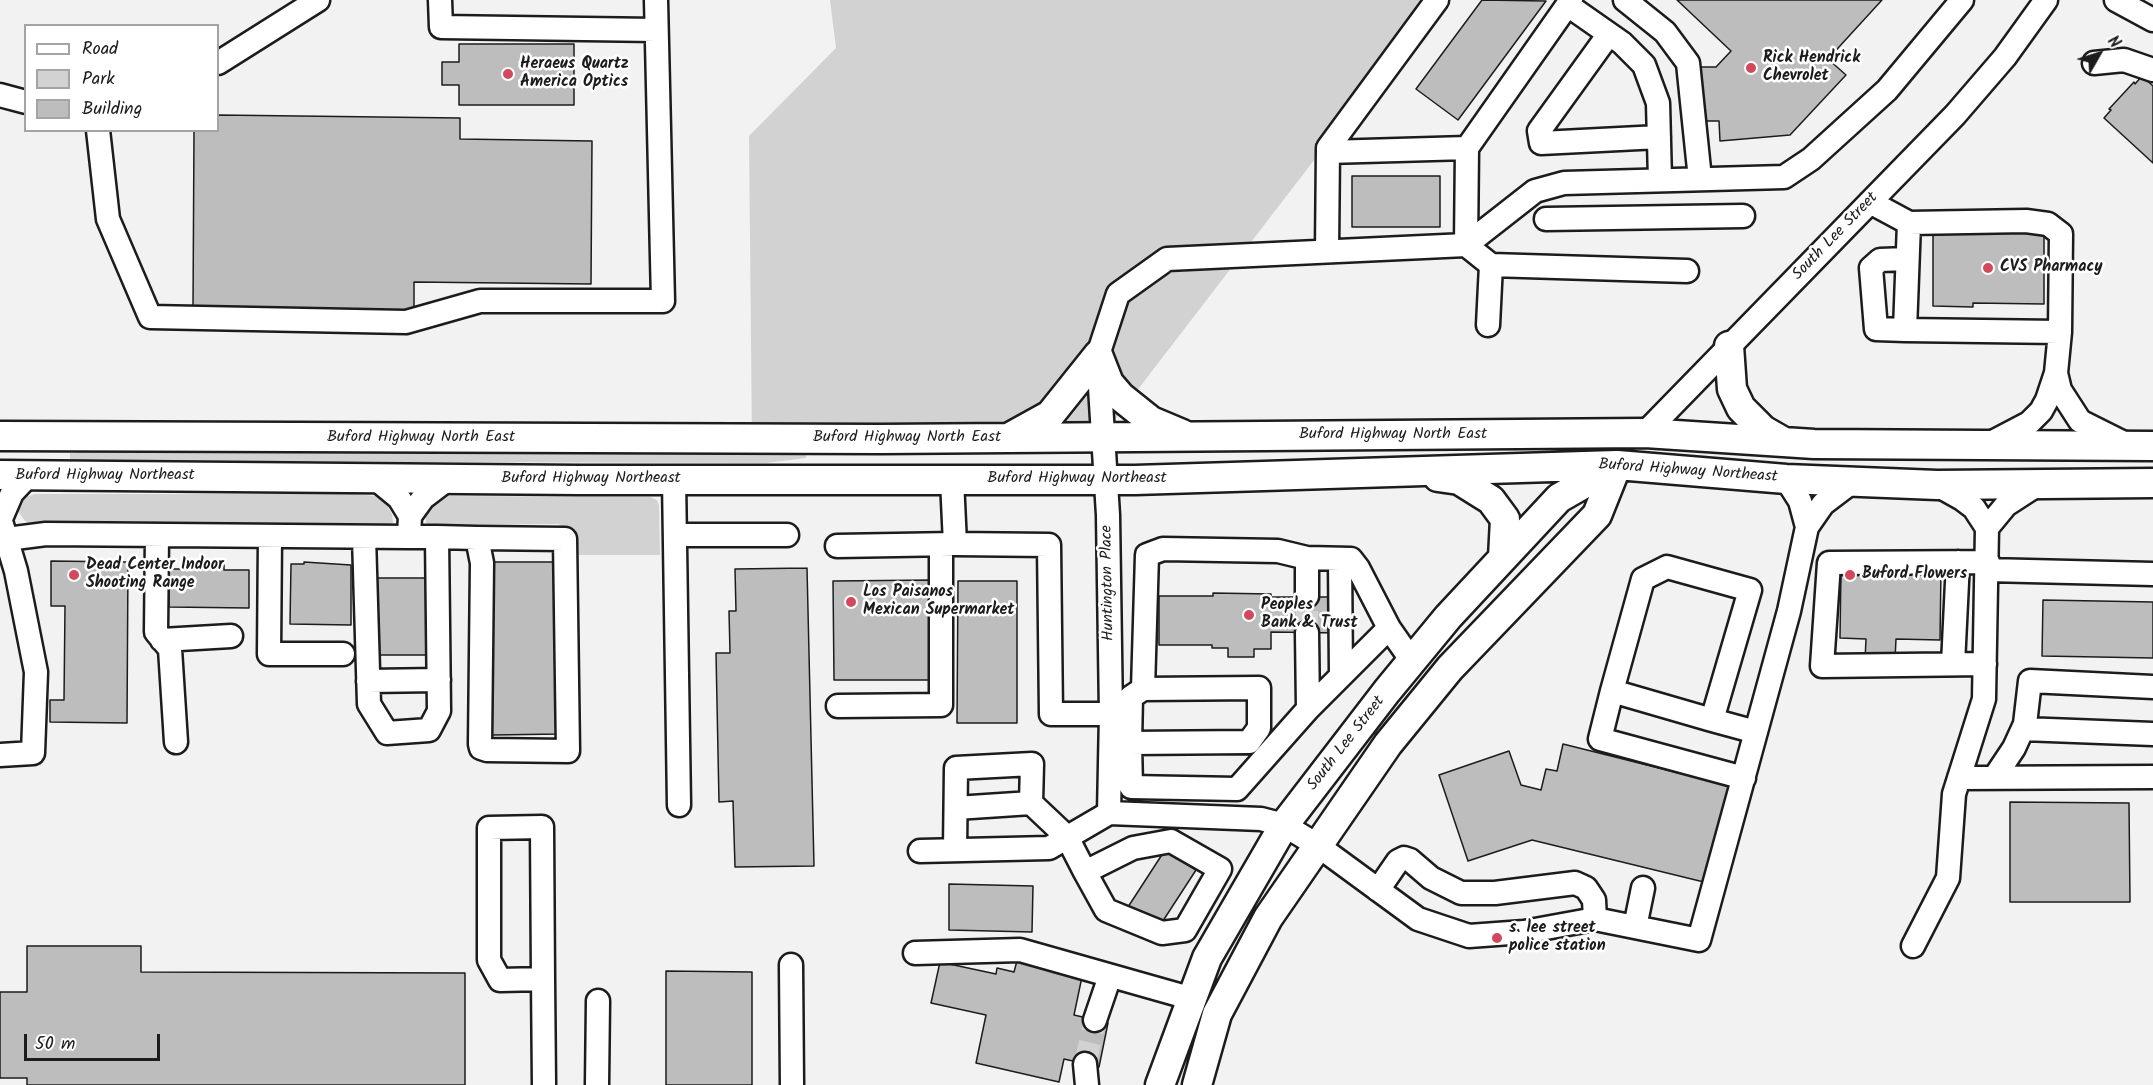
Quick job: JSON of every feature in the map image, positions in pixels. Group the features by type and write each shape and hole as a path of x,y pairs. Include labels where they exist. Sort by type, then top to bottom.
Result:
{"main road":[{"path":"1730,346 1732,388 1741,408 1763,430 1784,442"},
{"path":"1098,355 1109,383 1121,397 1151,421 1189,436"},
{"path":"1009,438 1050,416 1098,355"},
{"name":"Buford Highway North East","path":"0,436 1009,438 1645,433 1814,444 1986,445"},
{"name":"South Lee Street","path":"1160,1085 1207,958 1284,825 1448,618 1503,558 1559,498 1617,465 1645,433"},
{"path":"1986,445 2141,446"},
{"name":"South Lee Street","path":"1197,1085 1217,1014 1268,918 1317,845 1388,744 1450,668 1597,515 1617,465"},
{"name":"Buford Highway Northeast","path":"0,475 952,480 1106,479 1617,465 1786,479 1937,485 2153,483"},
{"path":"1403,472 1459,480 1491,500 1505,519 1503,558"}],"street":[{"path":"219,62 318,0"},
{"path":"440,0 441,27 656,30"},
{"path":"98,132 108,219 150,317 406,322 480,301 663,301 656,0"},
{"path":"1327,251 1328,148 1437,0"},
{"path":"1625,0 1665,32 1688,63 1700,179"},
{"path":"1098,355 1118,294 1167,259 1466,245 1535,190 1563,183 1784,177 1811,159 1887,90 1962,0"},
{"name":"South Lee Street","path":"1645,433 1954,115 2005,57 2046,0"},
{"path":"2116,0 2153,20"},
{"path":"1466,245 1467,148 1570,3 1622,43 1644,65 1658,103 1660,180"},
{"path":"1609,34 1539,131 1541,143 1659,137"},
{"path":"2094,63 2124,60 2153,70"},
{"path":"0,96 24,102"},
{"path":"1328,152 1467,148"},
{"path":"1870,202 1909,223 2026,221 2048,224 2061,234 2060,332 2056,373 2048,400 2029,423 1986,445"},
{"path":"1546,219 1743,216"},
{"path":"1905,330 1909,223"},
{"path":"1466,245 1491,265 1687,271"},
{"path":"1908,259 1880,260 1871,268 1876,329 2060,332"},
{"path":"1488,325 1491,265"},
{"name":"Huntington Place","path":"1098,355 1108,515 1111,714 1109,813"},
{"path":"2056,373 2060,390 2080,421 2141,446"},
{"path":"0,755 33,753 36,672 16,571 2,525 12,493 30,474"},
{"path":"376,478 399,498 410,527"},
{"path":"410,527 423,498 448,479"},
{"path":"674,479 679,805"},
{"path":"1786,479 1800,501 1807,527"},
{"path":"838,706 941,705 952,480"},
{"path":"1109,813 1261,819 1284,825 1317,845 1418,919 1469,936 1524,933 1595,920 1700,940 1789,612 1807,527 1823,504 1852,482"},
{"path":"1987,528 2006,505 2040,483"},
{"path":"1913,946 1948,878 1954,794 1984,699 1987,528 1974,508 1937,485"},
{"path":"2,525 46,534 364,537 410,527 438,537 565,539 568,751 481,748 482,563 477,538"},
{"path":"157,535 156,632 170,649 176,742"},
{"path":"675,535 787,535"},
{"path":"270,536 269,654 343,654"},
{"path":"364,537 369,704 387,733 429,730 439,711 438,537"},
{"path":"837,546 1049,545 1052,714 1111,714"},
{"path":"1143,689 1147,555 1163,549 1278,551 1307,558 1351,559 1389,628 1412,662"},
{"path":"1307,558 1307,596"},
{"path":"1340,559 1341,675"},
{"path":"1953,664 1958,562"},
{"path":"1985,664 1822,666 1829,563 1958,562 1988,566 2153,574"},
{"path":"1712,720 1750,590 1667,567 1643,579 1600,739 1744,778"},
{"path":"1236,818 1236,789 1308,709 1389,628"},
{"path":"1307,633 1308,709"},
{"path":"162,640 231,636"},
{"path":"368,681 439,680"},
{"path":"1994,778 2014,748 2023,729 2030,681 2153,687"},
{"path":"920,851 1049,848 1109,813 1131,787 1130,743 1131,697 1143,689 1259,688 1259,728 1249,742 1130,743"},
{"path":"1612,691 1756,732"},
{"path":"2023,729 2153,734"},
{"path":"955,850 956,768 1032,764 1031,803"},
{"path":"1959,778 2153,777"},
{"path":"1131,787 1236,789"},
{"path":"956,808 1031,803 1067,837 1106,910 1162,933 1185,930 1220,869"},
{"path":"543,979 500,980 489,960 489,828 542,827 544,1085"},
{"path":"1085,872 1133,848 1171,841 1249,884"},
{"path":"1377,890 1398,861 1404,858 1410,860 1431,878 1461,893 1495,894 1575,884 1586,888 1594,900 1595,920"},
{"path":"1635,927 1644,888"},
{"path":"915,953 1020,950 1179,995 1191,1001"},
{"path":"791,965 792,1085"},
{"path":"1095,1020 1110,976"},
{"path":"597,1085 598,1001"}],"green space":[{"path":"830,0 1437,0 1096,444 752,440 749,136 836,48"},
{"path":"111,448 806,450 806,458 766,463 70,461 70,453"},
{"path":"35,494 351,494 376,496 384,500 392,514 393,523 388,525 29,523 18,511 19,504 23,498"},
{"path":"446,496 650,497 657,500 659,505 660,555 576,555 570,530 558,524 431,525 426,523 425,514 433,502"}],"building":[{"path":"1482,0 1546,1 1458,120 1416,89"},
{"path":"1677,0 1882,0 1828,59 1846,75 1790,135 1720,141 1719,121 1702,121 1699,67 1716,67 1731,51"},
{"name":"Heraeus Quartz America Optics","path":"459,44 574,44 574,105 459,105 459,85 442,85 442,62 459,62"},
{"path":"2142,76 2153,86 2153,163 2104,118 2111,110 2109,109"},
{"path":"219,115 460,118 460,139 592,141 591,284 414,282 414,311 193,308 194,132 219,132"},
{"path":"1352,176 1440,176 1440,227 1352,227"},
{"name":"CVS Pharmacy","path":"1933,231 2044,232 2044,304 1973,303 1973,307 1933,306"},
{"path":"51,561 128,562 127,723 50,722 50,700 64,700 65,606 51,606"},
{"path":"304,562 351,565 351,625 290,624 291,564 304,564"},
{"path":"489,562 559,562 561,734 492,735"},
{"path":"194,564 224,565 224,570 249,570 249,608 169,607 169,569 194,569"},
{"path":"1841,567 1941,569 1940,640 1896,639 1895,660 1865,660 1866,639 1840,638"},
{"path":"807,568 814,866 735,867 733,801 719,802 716,653 730,653 729,611 736,611 735,569"},
{"path":"373,578 434,578 434,655 372,655"},
{"path":"934,580 935,680 834,680 833,581"},
{"path":"958,581 1017,581 1017,723 957,723"},
{"name":"Peoples Bank & Trust","path":"1213,593 1271,594 1271,597 1339,597 1339,633 1271,632 1271,649 1254,649 1254,657 1228,657 1228,648 1212,648 1212,645 1159,645 1159,596 1213,596"},
{"path":"2043,600 2153,602 2153,658 2042,656"},
{"path":"1563,744 1735,787 1712,884 1532,840 1468,861 1439,775 1509,751 1521,785 1541,790 1546,769 1557,771"},
{"path":"2010,802 2129,803 2130,902 2010,902"},
{"path":"1165,850 1196,870 1159,927 1128,907"},
{"path":"949,884 1033,886 1032,932 949,930"},
{"path":"27,946 141,946 141,972 465,973 465,1085 27,1085 27,1078 0,1078 0,992 27,992"},
{"path":"1018,957 1083,972 1074,1015 1108,1023 1099,1067 1064,1059 1059,1082 976,1063 986,1015 931,1003 940,962 996,974 997,968 1014,972"},
{"path":"666,971 752,972 752,1085 666,1085"}],"tunnel":[{"path":"1307,596 1307,633"},
{"path":"1085,1064 1095,1020"}],"place":[{"name":"Rick Hendrick Chevrolet","path":"1751,68"},
{"name":"Heraeus Quartz America Optics","path":"508,74"},
{"name":"CVS Pharmacy","path":"1988,268"},
{"name":"Dead Center Indoor Shooting Range","path":"74,575"},
{"name":"Buford Flowers","path":"1850,575"},
{"name":"Los Paisanos Mexican Supermarket","path":"851,602"},
{"name":"Peoples Bank & Trust","path":"1249,615"},
{"name":"s. lee street police station","path":"1497,938"}]}
